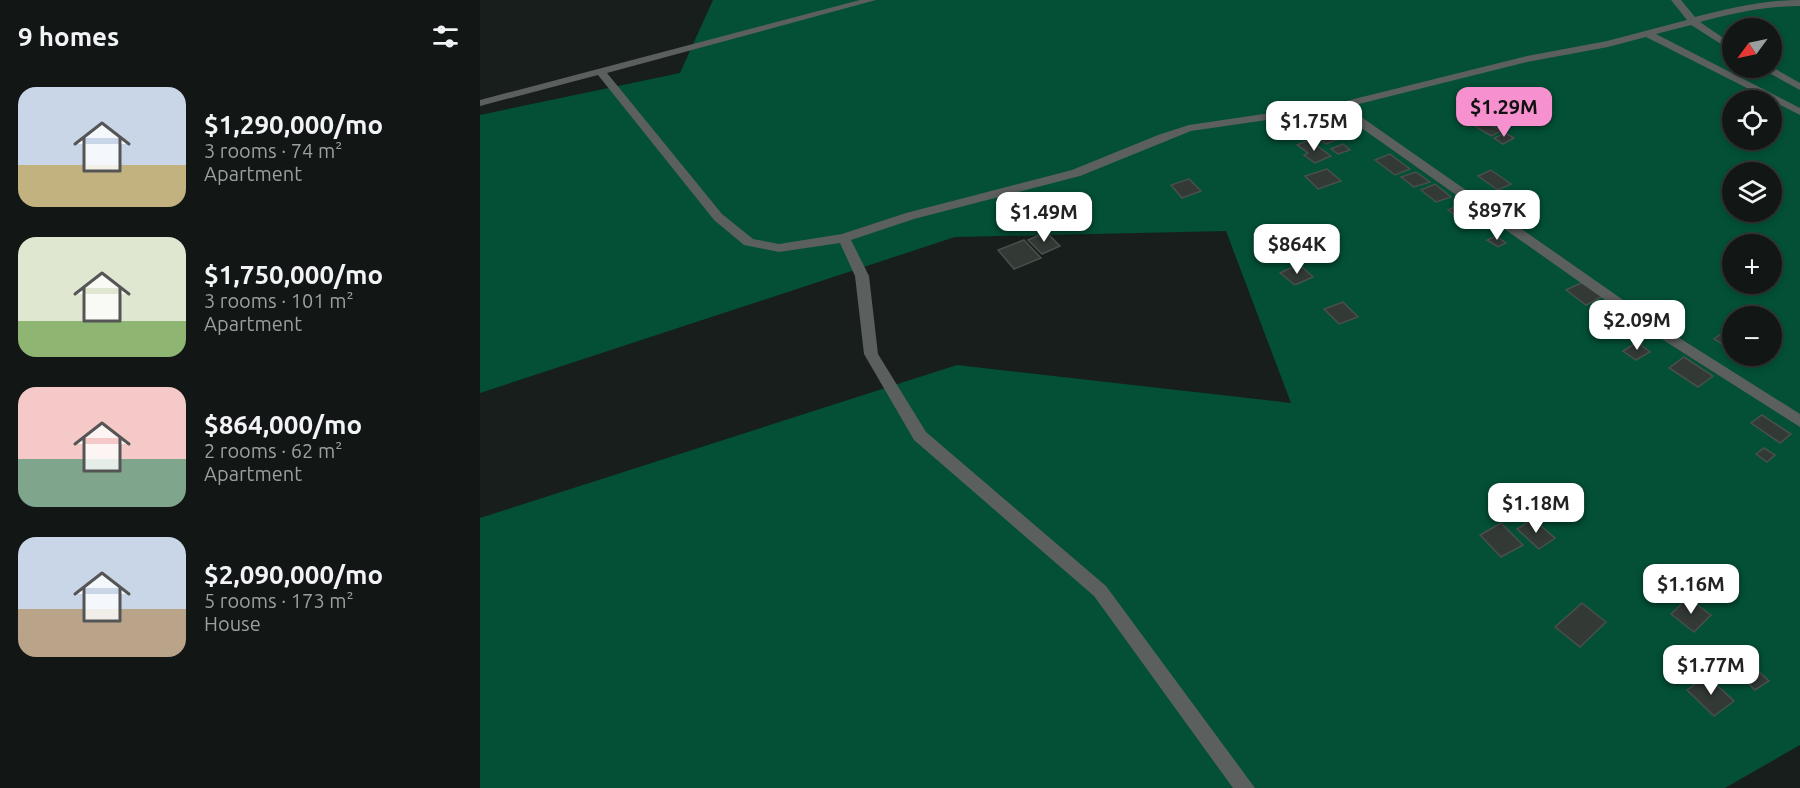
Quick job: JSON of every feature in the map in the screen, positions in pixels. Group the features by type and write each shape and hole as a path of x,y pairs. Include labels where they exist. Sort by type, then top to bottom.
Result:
{"street":[{"path":"480,103 871,0"},
{"path":"1676,0 1694,22 1722,41"},
{"path":"600,71 718,217 749,242 779,248 844,238 910,216 1076,173 1107,162 1162,137 1189,129 1338,106 1527,59 1648,34 1737,9 1776,3 1800,3"},
{"path":"1648,34 1800,112"},
{"path":"1782,77 1800,87"},
{"path":"1338,106 1654,328 1800,421"},
{"path":"844,238 862,276 872,354 920,436 1100,591 1245,788"}],"green space":[{"path":"713,0 1800,0 1800,745 1725,788 480,788 480,518 957,365 1291,403 1226,231 955,237 480,393 480,115 680,73"}],"building":[{"path":"1485,121 1501,131 1491,136 1475,126"},
{"path":"1324,128 1339,139 1326,144 1311,133"},
{"path":"1505,133 1514,138 1503,144 1494,138"},
{"path":"1309,140 1331,156 1315,163 1304,155 1308,153 1297,145"},
{"path":"1343,144 1350,150 1338,154 1331,149"},
{"path":"1390,154 1410,169 1395,175 1375,160"},
{"path":"1327,169 1341,181 1318,189 1305,176"},
{"path":"1491,170 1511,184 1498,190 1478,176"},
{"path":"1416,172 1430,182 1414,187 1401,177"},
{"path":"1189,179 1201,191 1182,198 1171,185"},
{"path":"1435,184 1451,197 1436,202 1421,190"},
{"path":"1460,205 1473,215 1461,220 1448,210"},
{"path":"1046,232 1060,246 1042,254 1028,240"},
{"path":"1496,236 1506,243 1498,247 1487,240"},
{"path":"1024,240 1041,258 1014,269 998,250"},
{"path":"1299,264 1313,277 1295,285 1280,273"},
{"path":"1583,282 1603,296 1586,305 1566,290"},
{"path":"1343,302 1358,317 1339,324 1324,309"},
{"path":"1617,310 1637,324 1624,331 1604,316"},
{"path":"1722,333 1722,344 1714,339"},
{"path":"1637,342 1650,352 1636,360 1623,351"},
{"path":"1684,357 1713,376 1698,387 1669,368"},
{"path":"1762,415 1791,434 1780,443 1751,423"},
{"path":"1764,448 1775,455 1767,462 1756,454"},
{"path":"1533,519 1555,538 1539,549 1517,529"},
{"path":"1501,523 1523,545 1501,557 1480,535"},
{"path":"1688,598 1711,615 1694,632 1671,614"},
{"path":"1582,603 1606,622 1580,647 1555,627"},
{"path":"1758,671 1769,681 1755,690 1745,680"},
{"path":"1707,676 1734,701 1714,716 1687,690"}]}
